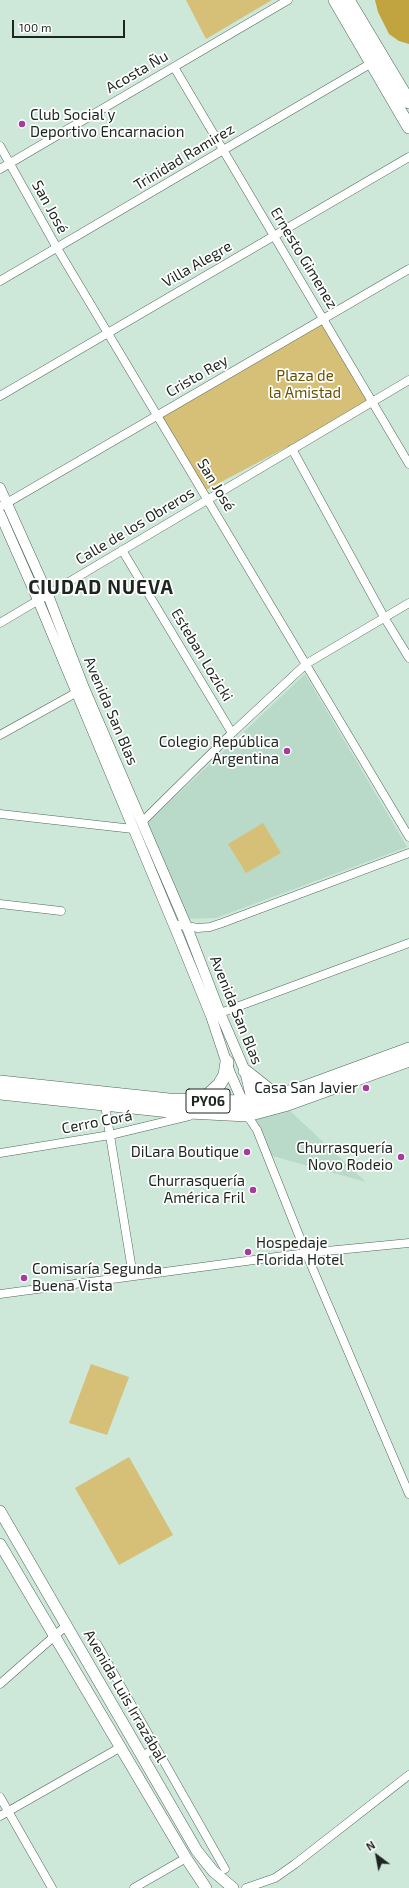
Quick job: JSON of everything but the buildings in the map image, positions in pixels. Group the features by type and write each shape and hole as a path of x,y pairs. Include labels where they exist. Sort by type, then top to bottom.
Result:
{"main road":[{"path":"335,0 377,60 409,102"},
{"path":"348,0 409,127"},
{"name":"PY06","path":"0,1093 105,1105 197,1107 247,1101 281,1094 409,1049"},
{"name":"PY06","path":"0,1082 251,1114 319,1093 409,1060"},
{"path":"197,1107 219,1085 225,1075 227,1062"},
{"path":"245,1071 269,1090 281,1094"},
{"name":"Avenida Luis Irrazábal","path":"0,1511 197,1851 213,1871 233,1888"},
{"name":"Avenida Luis Irrazábal","path":"0,1544 186,1858 206,1888"}],"street":[{"name":"Acosta Ñu","path":"0,169 288,0"},
{"name":"Trinidad Ramirez","path":"0,282 377,60"},
{"name":"Ernesto Gimenez","path":"174,67 409,464"},
{"name":"San José","path":"0,146 57,248 409,837"},
{"name":"Villa Alegre","path":"0,396 409,157"},
{"name":"Cristo Rey","path":"3,505 409,269"},
{"name":"Calle de los Obreros","path":"0,623 409,380"},
{"path":"292,449 384,617 409,658"},
{"name":"Avenida San Blas","path":"0,488 3,505 48,595 80,690 133,829 173,924 215,1015 245,1071 247,1101"},
{"name":"Avenida San Blas","path":"0,514 38,600 142,822 187,927 215,1015 227,1062 247,1101 306,1253 409,1494"},
{"name":"Esteban Lozicki","path":"122,550 232,732"},
{"path":"142,822 232,732 306,664 409,603"},
{"path":"0,735 80,690"},
{"path":"0,814 133,829"},
{"path":"173,924 187,927 210,927 409,853"},
{"path":"0,904 61,911"},
{"path":"215,1015 409,943"},
{"path":"105,1105 133,1276"},
{"name":"Cerro Corá","path":"0,1154 110,1135 197,1107"},
{"path":"0,1294 306,1253 409,1243"},
{"path":"0,1684 67,1626"},
{"path":"96,1644 225,1869"},
{"path":"0,1816 121,1747"},
{"path":"142,1756 156,1748"},
{"path":"265,1888 275,1878 409,1775"},
{"path":"0,1797 52,1888"},
{"path":"134,1888 186,1858"},
{"path":"246,1888 275,1878"}],"shaded area":[{"path":"375,0 409,0 409,44 399,41 389,34 378,12"},
{"name":"Colegio República Argentina","path":"305,674 407,847 216,918 181,919 141,829"},
{"path":"289,1110 366,1182 269,1155 254,1117"}],"green space":[{"path":"186,0 272,0 206,39"},
{"name":"Plaza de la Amistad","path":"323,319 372,402 206,490 161,415"},
{"path":"263,823 281,853 246,873 228,844"},
{"path":"91,1364 129,1377 107,1435 69,1423"},
{"path":"129,1457 173,1535 119,1565 75,1488"}],"place":[{"name":"Club Social y Deportivo Encarnacion","path":"22,124"},
{"name":"Colegio República Argentina","path":"287,751"},
{"name":"Casa San Javier","path":"366,1088"},
{"name":"DiLara Boutique","path":"247,1152"},
{"name":"Churrasquería Novo Rodeio","path":"401,1157"},
{"name":"Churrasquería América Fril","path":"253,1190"},
{"name":"Hospedaje Florida Hotel","path":"248,1252"},
{"name":"Comisaría Segunda Buena Vista","path":"24,1278"}],"district":[{"name":"CIUDAD NUEVA","path":"101,588"}]}
